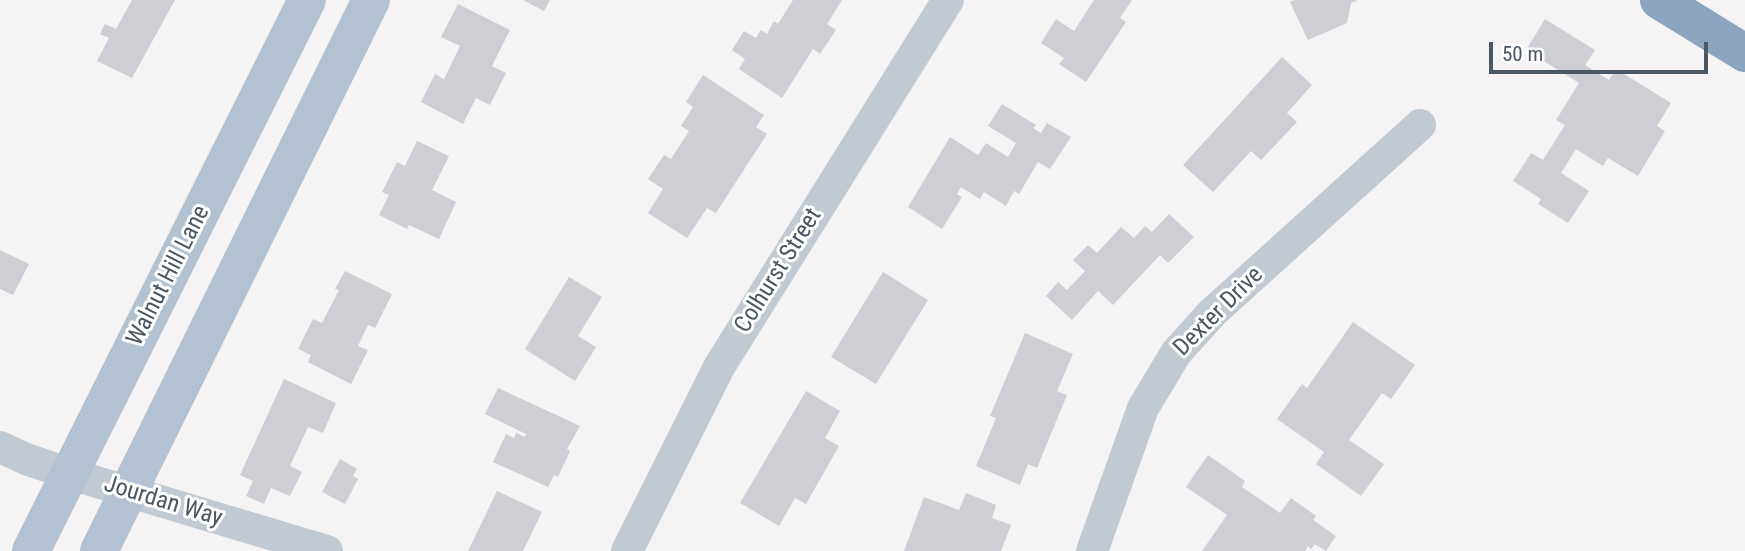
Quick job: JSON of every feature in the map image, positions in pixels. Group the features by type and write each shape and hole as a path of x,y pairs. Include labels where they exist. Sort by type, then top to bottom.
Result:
{"highway":[{"path":"1659,0 1745,53"}],"main road":[{"name":"Walnut Hill Lane","path":"31,551 307,0"},
{"path":"99,551 371,0"}],"street":[{"name":"Colhurst Street","path":"627,551 719,367 948,0"},
{"name":"Dexter Drive","path":"1092,551 1143,408 1176,353 1212,313 1420,125"},
{"name":"Jourdan Way","path":"0,447 70,474 327,551"}],"building":[{"path":"132,0 175,0 132,78 97,61 109,38 100,34 105,24 116,29"},
{"path":"523,0 550,0 544,11"},
{"path":"793,0 842,0 827,24 836,30 820,54 813,49 782,98 739,69 745,59 732,50 744,31 756,38 761,30 767,34 774,21 778,24"},
{"path":"1094,0 1132,0 1120,18 1126,22 1086,82 1059,64 1064,58 1041,43 1056,19 1074,31"},
{"path":"1358,0 1351,3 1347,23 1308,40 1290,2"},
{"path":"458,4 510,30 492,66 506,73 490,105 476,98 463,124 421,102 435,74 444,79 460,46 441,37"},
{"path":"1545,19 1595,50 1585,65 1609,80 1616,69 1671,103 1657,126 1665,131 1638,176 1608,158 1603,166 1576,149 1561,173 1589,191 1568,223 1538,204 1541,199 1513,181 1531,153 1543,160 1565,125 1556,120 1579,83 1526,50"},
{"path":"1282,57 1312,85 1287,113 1297,122 1261,160 1251,151 1213,192 1183,165"},
{"path":"703,75 764,115 756,127 767,134 716,213 707,208 687,238 648,213 663,189 648,179 664,155 671,159 689,131 681,126 693,107 686,102"},
{"path":"1002,104 1036,125 1033,128 1041,133 1047,123 1071,137 1050,169 1038,162 1019,194 1014,191 1006,206 984,192 980,199 961,187 957,194 962,197 942,229 908,207 950,137 978,155 986,143 1008,157 1016,143 988,126"},
{"path":"417,141 449,156 432,190 456,202 439,239 409,225 407,229 379,215 389,195 382,192 397,162 405,166"},
{"path":"1169,214 1194,237 1168,263 1160,255 1113,305 1098,291 1072,320 1046,296 1058,282 1067,290 1085,271 1073,260 1088,245 1097,253 1121,227 1134,238 1145,226 1152,232"},
{"path":"0,250 29,264 13,295 0,289"},
{"path":"345,271 392,294 375,328 368,325 358,346 368,350 351,384 308,362 311,355 298,349 313,319 322,323 339,290 335,289"},
{"path":"883,272 928,300 876,384 831,357"},
{"path":"569,277 602,297 578,336 596,347 575,381 525,349"},
{"path":"1353,322 1415,365 1391,399 1382,393 1349,440 1384,464 1361,496 1316,464 1324,452 1277,419 1302,384 1307,388"},
{"path":"1025,333 1073,354 1057,391 1067,395 1037,468 1028,464 1020,485 976,466 996,418 990,416"},
{"path":"284,379 336,403 323,433 308,427 290,466 302,472 290,496 271,488 264,504 246,496 253,481 240,475"},
{"path":"498,388 580,426 567,449 570,451 558,477 554,475 548,487 493,462 506,434 514,438 516,433 525,437 526,434 485,414"},
{"path":"806,391 840,411 825,438 839,446 806,504 795,498 779,526 740,503"},
{"path":"1208,455 1245,481 1242,487 1280,513 1291,498 1316,516 1313,520 1336,536 1326,551 1315,544 1311,549 1308,546 1305,551 1202,551 1227,515 1186,487"},
{"path":"340,459 357,469 353,476 358,479 345,504 322,492"},
{"path":"497,491 542,512 523,551 468,551"},
{"path":"966,493 996,505 992,518 1011,525 1001,551 904,551 924,497 959,510"}]}
